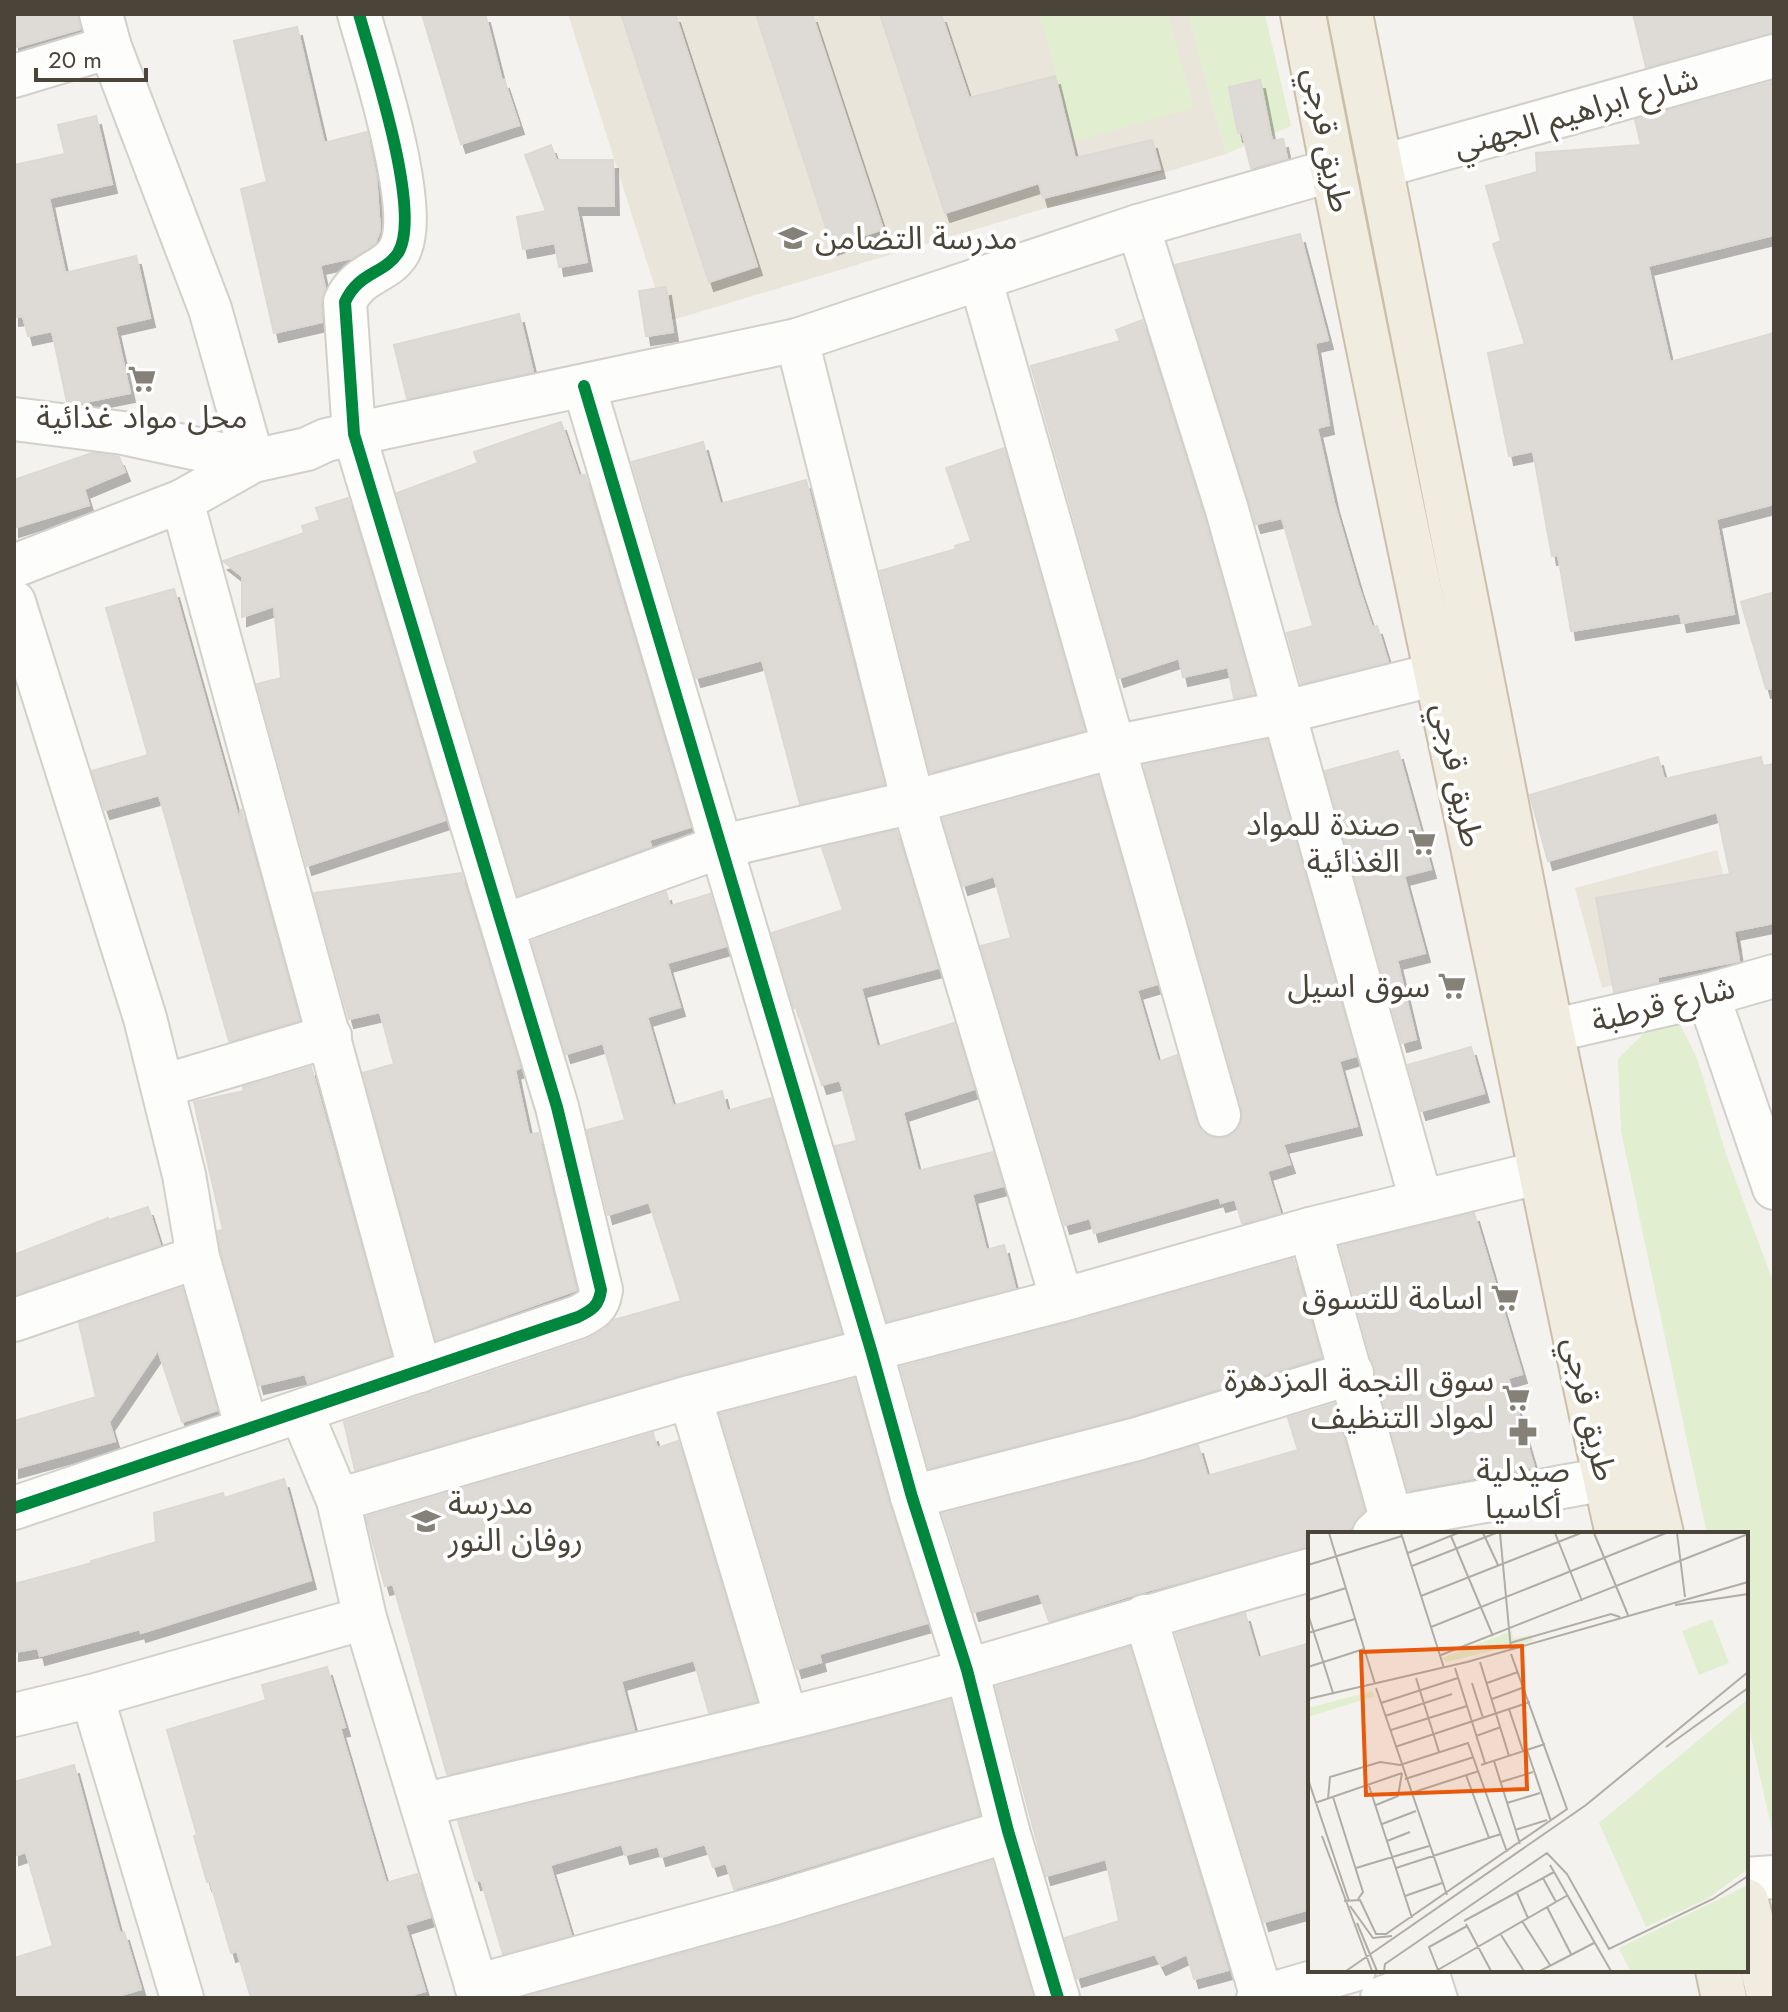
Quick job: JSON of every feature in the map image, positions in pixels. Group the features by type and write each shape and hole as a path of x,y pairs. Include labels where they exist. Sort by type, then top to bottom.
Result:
{"highway":[{"name":"طريق قرجي","path":"1303,14 1574,1338 1618,1532"},
{"name":"طريق قرجي","path":"1350,14 1551,1031 1661,1532"},
{"path":"1748,1909 1770,1998"},
{"path":"1718,1972 1724,1998"}],"street":[{"path":"14,1508 578,1317 600,1302 601,1290 557,1107 354,434 345,302 362,278 378,270 398,252 405,219 399,161 359,14"},
{"path":"14,76 105,30 210,309 253,461"},
{"name":"شارع ابراهيم الجهني","path":"1379,167 1774,56"},
{"path":"14,566 182,501 253,461 307,449 326,440 797,340 1138,226 1333,170"},
{"path":"1138,226 1227,510 1421,1200"},
{"path":"980,278 1219,1115"},
{"path":"797,340 913,802 1062,1300"},
{"path":"584,386 912,1497 967,1670 1008,1831 1058,1998"},
{"path":"14,419 123,433 253,461"},
{"path":"182,501 420,1371"},
{"path":"14,602 145,1018 184,1175 198,1257 247,1429"},
{"path":"503,926 719,847 913,802 1113,747 1285,712 1437,674"},
{"name":"شارع قرطبة","path":"1551,1031 1708,995 1774,976"},
{"path":"1708,995 1774,1188"},
{"path":"163,1086 330,1036"},
{"path":"338,1500 690,1397 1062,1300 1310,1229 1542,1172"},
{"path":"1310,1229 1352,1373 1382,1526 1606,1479"},
{"path":"14,1320 198,1257"},
{"path":"912,1497 1137,1439 1352,1373"},
{"path":"690,1397 786,1717"},
{"path":"301,1412 338,1500 365,1618 478,1992 1008,1831"},
{"path":"422,1805 967,1670 1308,1571"},
{"path":"1145,1616 1260,1997 1347,1972"},
{"path":"14,1715 92,1696 365,1618"},
{"path":"92,1696 182,1998"},
{"path":"1748,1879 1774,1877"},
{"path":"1382,1998 1414,1986 1427,1972"}],"lane":[{"path":"1438,1972 1446,1998"}],"shaded area":[{"name":"مدرسة التضامن","path":"568,14 1188,14 1226,154 666,322"},
{"path":"1717,850 1743,951 1602,988 1575,888"}],"green space":[{"path":"1039,14 1168,14 1194,108 1075,141"},
{"path":"1188,14 1265,14 1291,126 1226,154"},
{"path":"1679,1022 1697,1058 1727,1157 1774,1284 1774,1839 1748,1723 1748,1532 1707,1532 1621,1131 1618,1059 1654,1023"}],"building":[{"path":"14,14 78,14 80,29 14,48"},
{"path":"422,14 485,14 502,81 519,125 461,144"},
{"path":"621,14 675,14 757,266 709,282"},
{"path":"756,14 812,14 883,229 832,246"},
{"path":"880,14 941,14 969,98 1055,76 1075,158 1152,140 1160,169 1043,198 1039,183 945,213"},
{"path":"1633,14 1774,14 1774,33 1646,67"},
{"path":"297,27 324,143 367,132 376,176 380,230 375,243 352,258 320,265 325,288 321,303 322,322 274,333 241,189 267,182 234,41"},
{"path":"1260,80 1272,141 1283,139 1287,158 1251,168 1242,132 1238,133 1229,87"},
{"path":"1771,82 1774,92 1774,235 1648,266 1670,362 1774,333 1774,504 1716,519 1734,614 1682,623 1680,613 1571,631 1558,555 1552,556 1533,451 1509,456 1488,353 1525,344 1493,244 1501,241 1486,186 1537,172 1536,153 1641,145 1635,120"},
{"path":"96,116 112,184 49,198 65,273 136,256 150,318 115,326 130,393 80,403 67,402 52,331 28,336 23,316 14,317 14,165 65,154 58,125"},
{"path":"551,145 556,160 613,160 614,206 576,206 587,262 559,267 555,243 523,249 517,217 546,211 525,155"},
{"path":"1300,234 1328,340 1315,343 1329,425 1317,428 1334,503 1358,585 1372,627 1377,626 1388,662 1301,683 1287,633 1313,626 1282,518 1256,524 1175,265"},
{"path":"666,287 673,332 646,336 639,291"},
{"path":"519,314 533,372 407,398 394,345"},
{"path":"1142,320 1204,517 1254,694 1234,698 1228,667 1183,677 1179,658 1119,678 1031,366 1120,341 1116,330"},
{"path":"561,422 579,476 585,475 690,827 649,840 651,846 518,895 397,493 478,463 474,452"},
{"path":"703,442 720,504 806,480 884,784 800,804 762,660 696,678 632,462"},
{"path":"1004,448 1084,730 930,772 880,571 956,549 955,546 971,541 946,468"},
{"path":"92,453 119,457 125,472 84,489 89,505 14,528 14,480"},
{"path":"348,498 445,820 307,866 257,684 281,678 274,606 242,617 242,576 223,561 304,533 302,526 320,520 316,508"},
{"path":"174,589 240,823 241,809 299,1020 229,1041 159,795 105,810 92,771 148,755 106,608"},
{"path":"1774,592 1774,688 1766,689 1741,602"},
{"path":"1267,740 1356,1056 1339,1061 1357,1126 1283,1144 1290,1164 1267,1171 1280,1213 1242,1223 1235,1199 1221,1203 1219,1197 1094,1233 1090,1218 1065,1225 981,946 1011,938 994,876 963,886 943,819 1097,776 1157,984 1137,990 1158,1062 1177,1055 1196,1122 1203,1133 1214,1138 1225,1138 1237,1131 1242,1120 1242,1108 1144,765"},
{"path":"1398,751 1431,869 1404,876 1425,953 1397,960 1416,1039 1402,1043 1325,771"},
{"path":"1658,757 1664,779 1761,757 1763,766 1774,764 1774,923 1734,931 1739,961 1657,977 1658,982 1614,992 1596,898 1730,874 1717,812 1548,861 1530,795"},
{"path":"896,830 938,968 861,988 877,1047 954,1023 974,1089 903,1112 918,1171 993,1152 1003,1186 972,1194 986,1250 1004,1245 1015,1288 887,1321 835,1146 857,1141 840,1080 822,1085 794,1008 772,933 843,910 822,848"},
{"path":"461,873 520,1068 515,1070 529,1135 538,1133 576,1290 436,1340 363,1073 394,1064 380,1012 349,1019 314,893"},
{"path":"666,892 670,906 710,894 726,946 667,963 680,1007 647,1017 673,1106 722,1091 727,1111 771,1098 841,1333 683,1374 355,1470 344,1422 586,1340 614,1320 681,1301 649,1202 608,1215 587,1130 625,1120 603,1043 566,1054 532,941"},
{"path":"1471,1047 1484,1093 1421,1111 1408,1065"},
{"path":"311,1067 391,1355 308,1383 305,1374 259,1385 221,1252 218,1231 223,1230 194,1102 244,1091 243,1087"},
{"path":"148,1207 160,1245 16,1294 14,1255 108,1218"},
{"path":"1474,1213 1522,1374 1508,1378 1534,1467 1408,1490 1340,1246"},
{"path":"1293,1259 1321,1357 1130,1416 929,1468 901,1367"},
{"path":"182,1288 217,1410 182,1422 158,1350 109,1422 115,1441 14,1469 14,1421 96,1397 79,1323"},
{"path":"854,1379 927,1623 819,1654 821,1662 797,1669 720,1414"},
{"path":"1334,1404 1364,1510 1351,1528 1336,1532 1308,1532 1308,1548 1049,1621 1039,1593 974,1612 943,1514 1198,1445 1207,1476 1298,1450 1288,1418"},
{"path":"653,1433 657,1448 678,1441 756,1701 709,1713 694,1660 621,1681 634,1730 447,1774 393,1584 385,1586 366,1517"},
{"path":"284,1479 311,1580 141,1633 140,1629 40,1656 38,1648 14,1652 14,1584 156,1542 154,1513 223,1493 224,1498"},
{"path":"1245,1613 1258,1658 1308,1644 1308,1910 1264,1922 1176,1634"},
{"path":"1130,1647 1228,1970 1194,1979 1187,1954 1161,1966 1155,1954 1077,1978 1065,1938 1119,1921 1106,1859 1046,1876 996,1687"},
{"path":"327,1667 345,1727 340,1728 386,1883 417,1874 430,1917 405,1925 425,1991 403,1998 251,1998 237,1951 231,1953 210,1881 207,1882 167,1730 266,1700 262,1685"},
{"path":"950,1700 979,1815 734,1889 726,1863 713,1867 705,1844 661,1857 658,1846 625,1855 622,1844 550,1865 571,1935 503,1954 481,1880 476,1881 458,1821 770,1747"},
{"path":"74,1765 120,1934 124,1932 141,1989 111,1998 14,1998 14,1958 53,1946 26,1852 14,1856 14,1782"},
{"path":"992,1861 1033,1998 522,1998 782,1926"}],"cycle path":[{"path":"14,1508 578,1317 599,1300 601,1290 557,1107 354,434 345,302 357,285 398,253 404,233 404,205 393,136 359,14"},
{"path":"584,386 912,1497 967,1670 1008,1831 1058,1998"}],"place":[{"name":"مدرسة التضامن","path":"793,238"},
{"name":"محل مواد غذائية","path":"142,379"},
{"name":"صندة للمواد الغذائية","path":"1422,842"},
{"name":"سوق اسيل","path":"1452,986"},
{"name":"اسامة للتسوق","path":"1505,1298"},
{"name":"سوق النجمة المزدهرة لمواد التنظيف","path":"1516,1398"},
{"name":"صيدلية أكاسيا","path":"1523,1432"},
{"name":"مدرسة روفان النور","path":"426,1521"}]}
